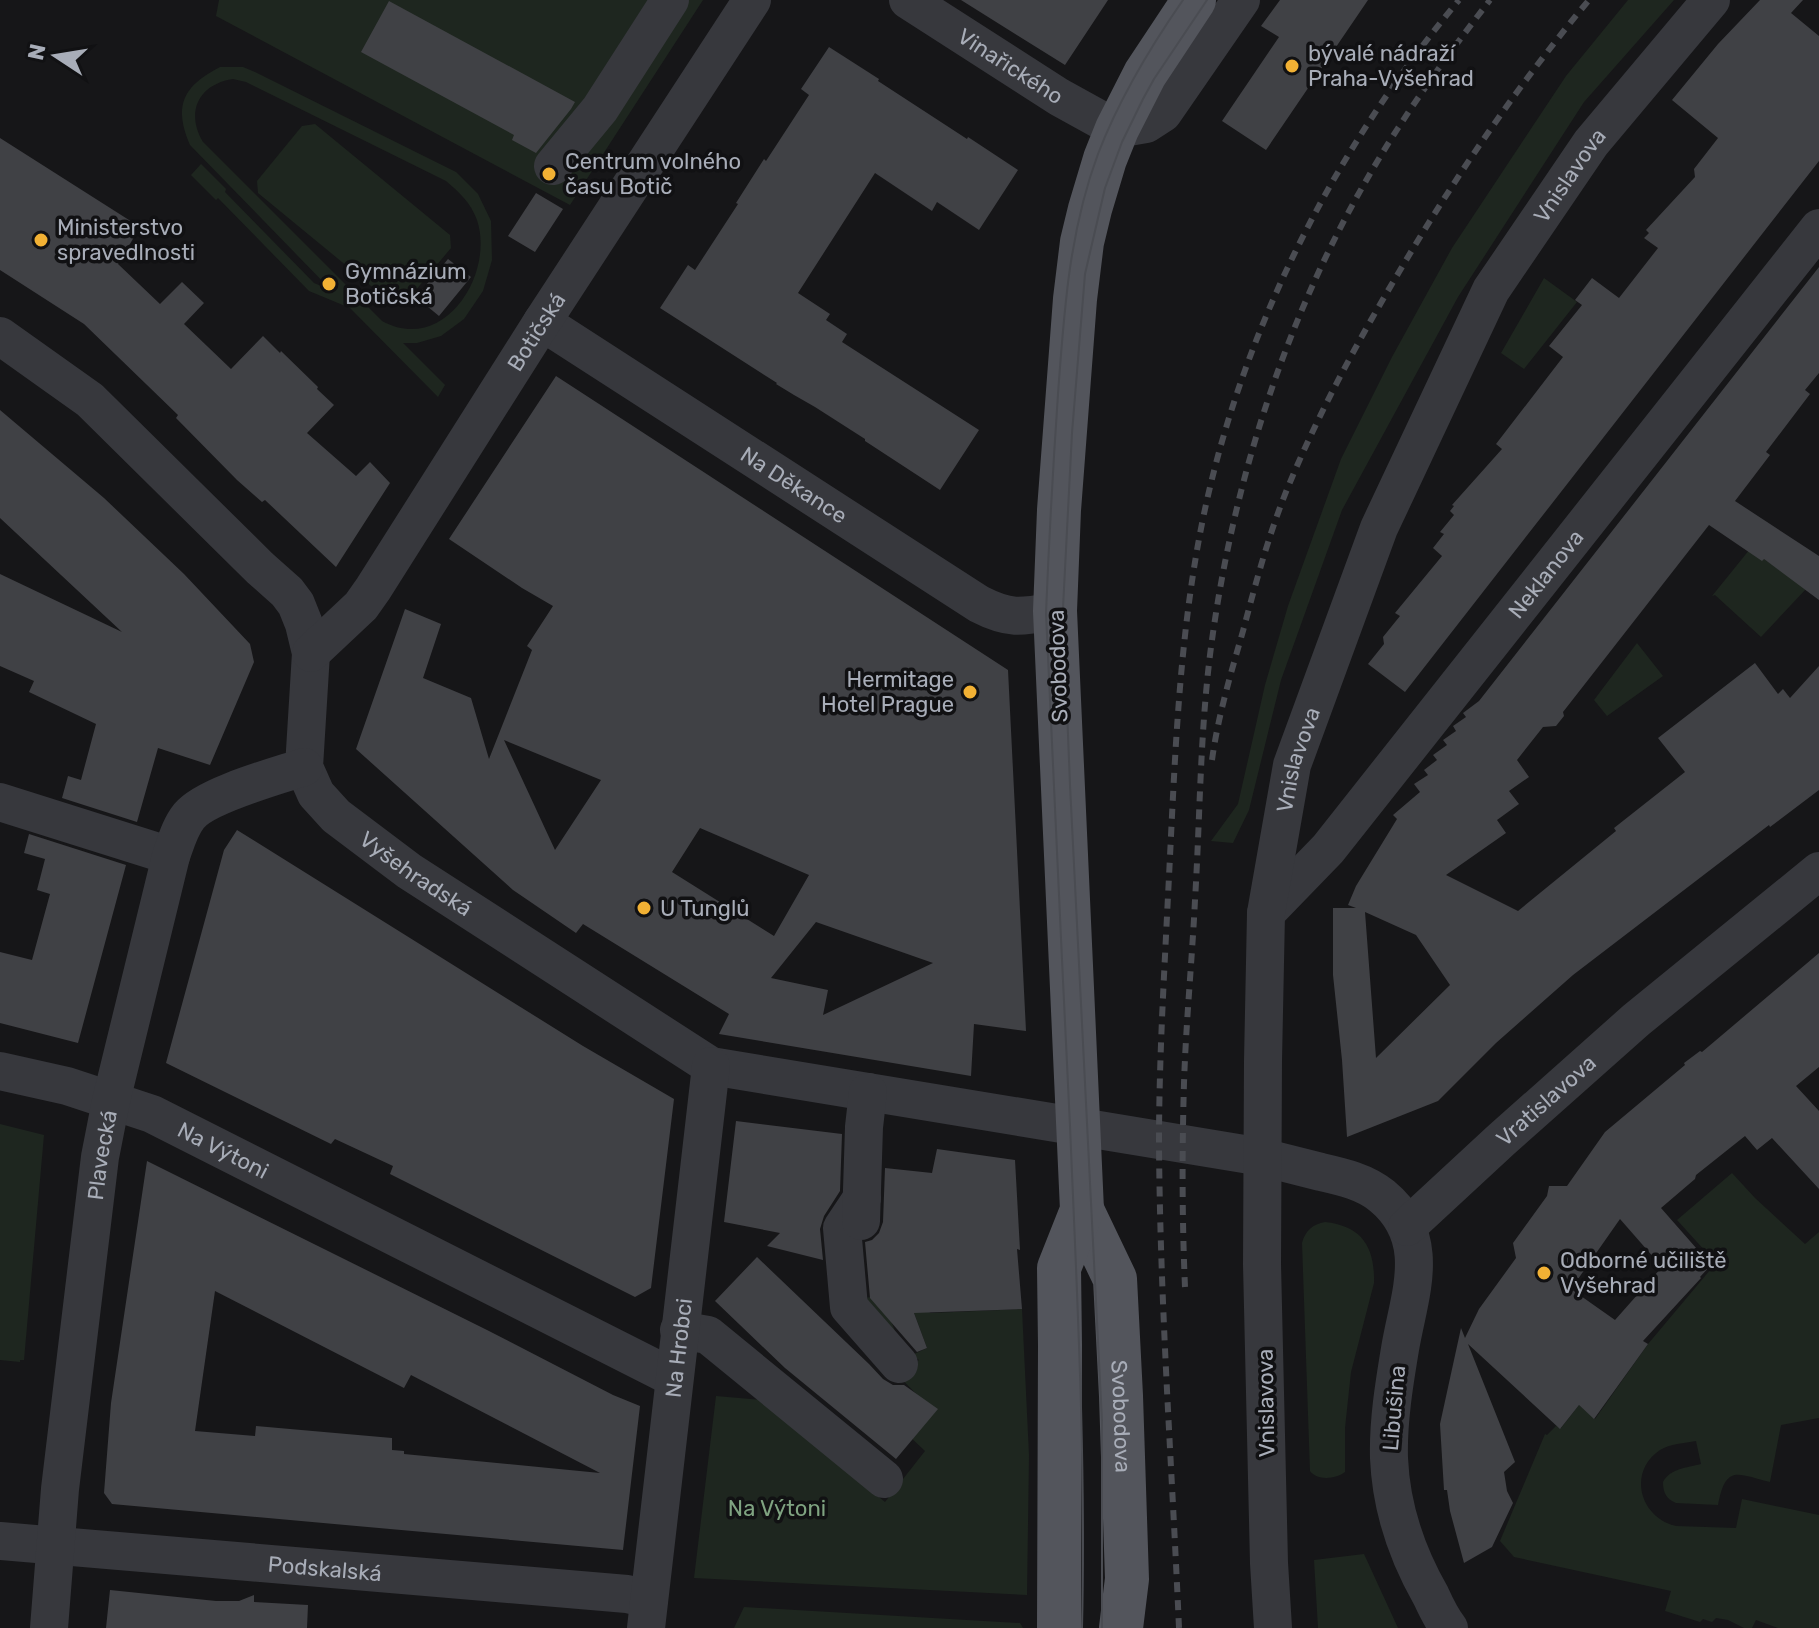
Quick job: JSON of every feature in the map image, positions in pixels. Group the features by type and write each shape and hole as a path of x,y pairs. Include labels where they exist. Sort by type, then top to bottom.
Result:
{"main road":[{"name":"Svobodova","path":"1121,1628 1127,1579 1115,1279 1082,1210 1055,611 1059,510 1077,272 1093,196 1117,129 1145,74 1194,0"},
{"name":"Svobodova","path":"1059,1628 1059,1268 1082,1210"}],"street":[{"path":"553,166 600,109 670,0"},
{"name":"Botičská","path":"311,653 361,606 373,589 752,0"},
{"name":"Vinařického","path":"908,0 1059,97 1117,129"},
{"path":"1117,129 1146,124 1163,113 1241,0"},
{"name":"Vnislavova","path":"1273,1628 1262,1264 1266,913 1292,765 1379,528 1491,290 1591,143 1711,0"},
{"name":"Neklanova","path":"1266,913 1328,849 1819,228"},
{"name":"Na Děkance","path":"542,322 979,604 997,614 1018,617 1055,611"},
{"path":"0,336 90,400 296,604 311,653 304,767"},
{"name":"Vyšehradská","path":"304,767 316,794 336,816 409,871 711,1066 1262,1157"},
{"name":"Plavecká","path":"49,1628 60,1489 96,1189 111,1101 171,856 183,825 201,805 304,767"},
{"path":"0,802 171,856"},
{"name":"Vratislavova","path":"1407,1227 1636,1020 1819,871"},
{"name":"Na Hrobci","path":"647,1614 711,1066"},
{"name":"Na Výtoni","path":"0,1071 67,1086 152,1114 674,1378"},
{"path":"868,1092 861,1211 842,1228 849,1307 899,1364"},
{"path":"1262,1157 1346,1177 1371,1188 1397,1211 1407,1227"},
{"name":"Libušina","path":"1407,1227 1414,1254 1415,1276 1400,1348 1389,1461 1403,1537 1414,1567 1449,1628"},
{"path":"679,1330 708,1335 884,1479"},
{"name":"Podskalská","path":"0,1541 627,1594 647,1614"}],"green space":[{"path":"219,0 703,0 570,205 216,16"},
{"path":"1628,0 1674,0 1584,102 1458,297 1342,510 1281,680 1249,810 1233,843 1211,841 1238,804 1265,685 1288,606 1341,459 1452,248 1566,76"},
{"path":"220,67 243,67 255,72 456,172 478,194 491,221 492,260 483,291 464,319 441,336 417,343 403,343 445,385 438,397 350,308 309,291 218,198 216,200 191,175 201,164 314,283 331,290 190,145 182,108 190,90","holes":["233,79 246,82 446,181 464,198 477,220 481,241 471,285 460,304 444,318 426,327 405,329 382,321 203,142 195,120 198,101 211,87 221,82"]},
{"path":"315,124 450,235 451,248 405,303 393,304 258,193 257,181 302,126"},
{"path":"1544,278 1577,302 1524,369 1501,353"},
{"path":"1750,549 1806,589 1761,637 1715,595 1712,596"},
{"path":"1637,643 1663,676 1607,716 1594,700"},
{"path":"0,1124 44,1135 24,1360 20,1362 0,1360"},
{"path":"1732,1173 1805,1244 1819,1232 1819,1418 1781,1425 1770,1482 1735,1475 1725,1483 1718,1505 1676,1503 1664,1492 1663,1482 1670,1474 1701,1464 1696,1441 1664,1448 1650,1459 1641,1482 1642,1493 1654,1514 1676,1526 1736,1528 1742,1499 1819,1515 1819,1628 1778,1628 1756,1620 1752,1628 1716,1618 1712,1622 1703,1619 1700,1622 1665,1611 1671,1591 1514,1557 1500,1541 1545,1434 1556,1426 1561,1428 1579,1405 1595,1419 1648,1344 1716,1263 1677,1220"},
{"path":"1325,1222 1348,1228 1364,1240 1374,1270 1374,1283 1351,1372 1345,1428 1345,1472 1327,1478 1310,1471 1302,1243 1310,1229"},
{"name":"Na Výtoni","path":"881,1295 905,1357 913,1364 919,1360 912,1355 927,1348 913,1310 928,1309 930,1313 1022,1309 1029,1455 1027,1595 694,1578 716,1396 762,1400 885,1502 925,1451 907,1434 927,1405 847,1323 860,1299"},
{"path":"1364,1554 1398,1628 1318,1628 1314,1560"},
{"path":"744,1607 1020,1623 1023,1628 734,1628"}],"building":[{"path":"961,0 1108,0 1065,65"},
{"name":"bývalé nádraží Praha-Vyšehrad","path":"1280,0 1368,0 1266,150 1222,121 1279,37 1261,26"},
{"path":"1760,0 1803,0 1791,13 1819,36 1819,161 1405,692 1368,664 1384,644 1383,637 1400,616 1395,613 1442,556 1433,548 1444,534 1440,532 1454,515 1450,511 1452,505 1502,449 1496,444 1563,357 1549,346 1582,305 1575,300 1592,278 1619,298 1658,248 1644,238 1649,233 1646,230 1695,177 1694,169 1718,138 1672,100 1718,44"},
{"path":"389,1 575,102 536,153 512,140 514,135 361,52"},
{"path":"829,47 1018,170 979,230 937,202 932,211 875,173 798,293 830,314 826,320 847,334 842,342 979,430 940,490 660,308 688,265 695,270 764,159 766,161 809,95 801,89"},
{"path":"0,138 140,227 118,264 160,304 182,282 204,303 184,324 231,369 263,336 334,405 307,433 356,476 370,462 390,483 336,567 265,500 262,502 237,480 176,418 178,415 84,324 0,270"},
{"path":"536,193 563,209 535,252 508,236"},
{"path":"448,259 471,277 439,316 416,297"},
{"path":"1819,267 1819,373 1805,390 1810,394 1766,452 1770,455 1735,501 1819,556 1819,600 1764,559 1762,561 1709,525 1563,712 1564,716 1556,726 1543,727 1517,760 1529,777 1509,791 1519,804 1497,820 1506,833 1446,875 1518,911 1685,772 1658,738 1755,663 1778,694 1783,689 1790,698 1819,666 1819,790 1573,975 1496,1043 1438,1101 1347,1137 1333,975 1333,908 1356,908 1348,905 1356,886 1397,819 1393,815 1420,792 1414,784 1428,775 1424,770 1437,760 1433,755 1447,745 1443,740 1456,731 1453,726 1466,717 1463,713 1479,701","holes":["1365,912 1416,935 1450,985 1376,1058"]},
{"path":"556,376 1008,670 1026,1031 974,1024 971,1076 719,1034 729,1014 583,924 576,933 513,890 356,749 405,609 441,624 423,678 471,698 489,759 532,650 527,646 553,606 449,539","holes":["504,740 601,780 555,850","700,828 809,875 774,936 672,872","816,922 933,963 823,1015 828,990 771,978"]},
{"path":"0,410 104,498 184,574 250,644 254,662 210,765 158,748 137,822 62,798 68,776 81,780 96,724 29,692 34,681 0,666 0,574 122,632 0,518"},
{"path":"237,830 583,1046 674,1099 651,1288 635,1297 390,1174 393,1166 335,1139 331,1144 166,1063 224,850"},
{"path":"29,834 126,865 78,1043 0,1023 0,952 32,960 50,894 37,890 45,859 24,853"},
{"path":"1819,953 1819,1067 1796,1086 1819,1111 1819,1189 1772,1138 1757,1150 1745,1136 1661,1208 1711,1265 1643,1341 1648,1344 1594,1419 1579,1405 1560,1429 1468,1344 1515,1462 1504,1472 1507,1491 1513,1503 1492,1547 1464,1563 1447,1490 1444,1490 1440,1424 1461,1328 1465,1338 1479,1309 1516,1258 1513,1243 1547,1196 1549,1186 1567,1186 1605,1132 1684,1063 1702,1052","holes":["1620,1219 1662,1267 1615,1320 1571,1289"]},
{"path":"736,1121 842,1134 840,1191 824,1216 820,1229 823,1260 767,1246 780,1233 724,1222"},
{"path":"937,1149 1015,1160 1022,1309 914,1313 927,1348 917,1352 870,1298 865,1242 879,1233 883,1222 885,1168 932,1173"},
{"path":"147,1161 640,1406 623,1550 112,1504 104,1493 111,1403","holes":["215,1291 404,1388 411,1375 600,1473 404,1454 404,1451 392,1450 392,1438 256,1426 255,1436 195,1431"]},
{"path":"757,1257 883,1379 893,1385 904,1385 938,1409 896,1459 785,1368 715,1301"},
{"path":"110,1590 216,1601 239,1601 254,1595 254,1602 308,1605 307,1628 106,1628"}],"tram line":[{"path":"1082,1628 1083,1502 1078,1314 1046,613 1054,449 1069,272 1088,183 1125,94 1183,0"},
{"path":"1102,1628 1102,1421 1063,608 1072,433 1085,274 1105,188 1122,142 1143,99 1207,0"}],"railway":[{"path":"1179,1628 1162,1264 1159,1112 1177,726 1184,640 1196,556 1212,480 1233,406 1259,333 1291,261 1367,125 1411,61 1459,0"},
{"path":"1185,1287 1184,1083 1202,746 1210,655 1232,531 1265,409 1310,291 1337,234 1395,132 1490,0"},
{"path":"1212,760 1225,695 1269,540 1288,487 1326,404 1442,201 1512,98 1589,0"}],"place":[{"name":"bývalé nádraží Praha-Vyšehrad","path":"1292,66"},
{"name":"Centrum volného času Botič","path":"549,174"},
{"name":"Ministerstvo spravedlnosti","path":"41,240"},
{"name":"Gymnázium Botičská","path":"329,284"},
{"name":"Hermitage Hotel Prague","path":"970,692"},
{"name":"U Tunglů","path":"644,908"},
{"name":"Odborné učiliště Vyšehrad","path":"1544,1273"}]}
